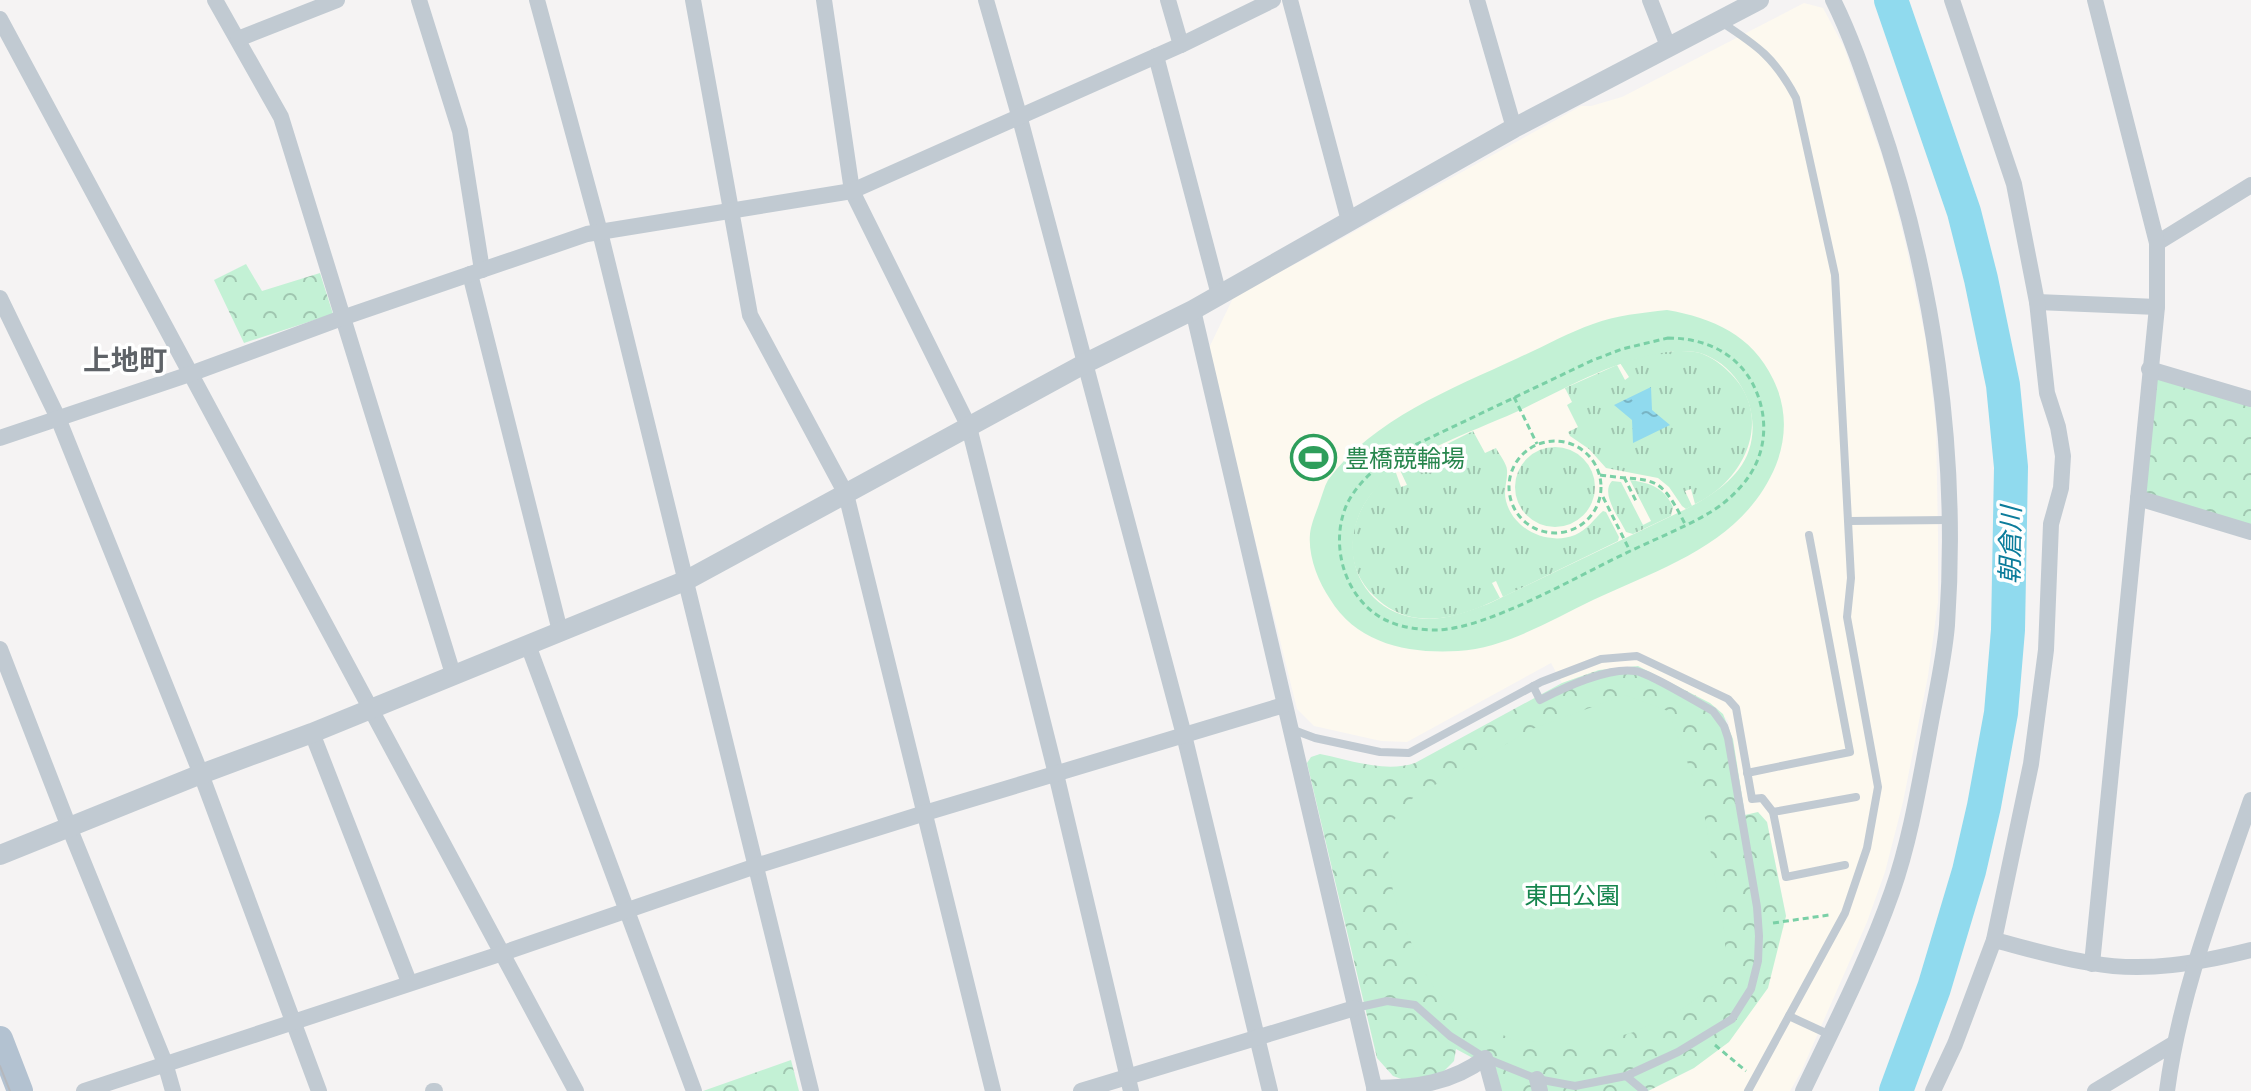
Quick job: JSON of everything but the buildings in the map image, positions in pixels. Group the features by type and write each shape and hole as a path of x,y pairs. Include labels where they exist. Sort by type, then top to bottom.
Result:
{"main road":[{"path":"0,1039 20,1091"}],"street":[{"path":"215,0 281,117 453,674"},
{"path":"238,39 337,0"},
{"path":"419,0 460,131 476,272 560,631"},
{"path":"537,0 600,232 811,1091"},
{"path":"693,0 750,315 846,494 993,1091"},
{"path":"824,0 852,191 969,427 1056,774 1129,1084"},
{"path":"986,0 1184,735 1270,1091"},
{"path":"1168,0 1181,45"},
{"path":"0,438 587,234 852,191 1181,45 1273,0"},
{"path":"1290,0 1349,221"},
{"path":"1477,0 1514,128"},
{"path":"1650,0 1668,46"},
{"path":"0,855 312,733 687,580 1084,364 1193,310 1514,128 1759,0"},
{"path":"1803,1091 1892,892 1917,799 1946,629 1949,520 1948,468 1938,361 1911,218 1859,62 1833,0"},
{"path":"1933,1091 1955,1044 1994,940 2031,764 2046,650 2051,524 2061,488 2063,456 2047,393 2037,302 2014,184 1952,0"},
{"path":"2092,964 2157,307 2157,243 2095,0"},
{"path":"0,19 576,1091"},
{"path":"1156,56 1219,295"},
{"path":"2157,243 2251,185"},
{"path":"0,298 58,418 201,774 319,1091"},
{"path":"2037,302 2157,307"},
{"path":"1193,310 1375,1090 1426,1085 1456,1076 1485,1058 1494,1091"},
{"path":"2149,369 2251,399"},
{"path":"2138,498 2251,532"},
{"path":"528,645 694,1091"},
{"path":"0,649 165,1063 173,1091"},
{"path":"84,1091 756,866 1284,705"},
{"path":"312,733 409,982"},
{"path":"2167,1091 2173,1044 2195,964 2251,800"},
{"path":"1994,940 2092,964 2142,967 2195,964 2251,950"},
{"path":"1081,1091 1129,1084 1257,1038 1355,1008"},
{"path":"2095,1091 2173,1044"}],"lane":[{"path":"1719,20 1765,52 1796,98 1835,275 1849,521 1851,578 1847,617 1878,787 1867,848 1845,913 1748,1091"},
{"path":"1849,521 1949,520"},
{"path":"1747,773 1850,752 1809,535"},
{"path":"1290,728 1315,738 1380,752 1409,753 1533,686 1601,659 1644,657 1728,699 1736,708 1752,799 1762,798 1773,812 1786,877 1845,865"},
{"path":"1355,1008 1387,1001 1415,1005 1450,1036 1538,1085 1575,1086 1626,1076 1678,1052 1732,1019 1751,989 1758,961 1757,907 1724,726 1713,711 1636,671 1600,675 1562,688 1540,700 1533,686"},
{"path":"1773,812 1856,797"},
{"path":"1789,1016 1830,1035"},
{"path":"1626,1076 1644,1091"}],"path":[{"path":"1683,338 1726,353 1748,375 1761,403 1764,418 1761,449 1748,477 1711,513 1685,524 1533,598 1480,620 1437,630 1389,622 1365,605 1347,580 1339,550 1342,519 1355,491 1376,468 1398,453 1591,361 1652,340 1683,338"},
{"path":"1514,397 1537,444"},
{"path":"1601,494 1592,517 1574,530 1552,534 1531,527 1522,520 1511,500 1510,478 1519,458 1537,444 1548,441 1570,443 1589,455 1600,475 1601,494 1630,551"},
{"path":"1600,475 1647,479 1659,484 1669,493 1685,524"},
{"path":"1624,477 1637,503"},
{"path":"1785,922 1845,913"},
{"path":"1719,1049 1755,1078"}],"shaded area":[{"path":"1804,3 1823,8 1844,47 1887,171 1926,341 1936,424 1938,536 1938,602 1928,676 1903,802 1885,872 1867,922 1790,1091 1648,1091 1694,1068 1785,922 1767,822 1746,815 1728,721 1717,708 1599,670 1562,683 1551,663 1407,742 1381,741 1314,726 1297,709 1208,350 1235,294 1303,260 1581,106 1622,97"}],"green space":[{"path":"246,264 262,291 320,273 333,314 244,343 214,280"},
{"path":"1667,310 1715,324 1742,340 1764,364 1778,390 1784,422 1780,454 1762,492 1744,514 1723,533 1674,563 1528,632 1493,645 1458,651 1403,648 1369,636 1341,614 1318,576 1312,559 1310,534 1328,480 1346,459 1390,423 1415,408 1564,336 1620,316","holes":["1678,351 1700,353 1726,368 1744,391 1749,405 1752,420 1749,450 1732,478 1715,492 1686,509 1488,604 1453,616 1426,619 1395,612 1378,601 1365,587 1356,569 1354,530 1361,511 1386,478 1439,445 1593,375 1654,354"]},
{"path":"1694,352 1716,362 1730,373 1743,390 1751,409 1752,428 1740,464 1713,494 1695,504 1691,489 1685,491 1692,506 1686,509 1658,478 1606,468 1568,432 1578,427 1567,405 1572,402 1565,388 1617,365 1625,380 1629,377 1620,363 1653,353"},
{"path":"2149,369 2251,399 2251,532 2138,498"},
{"path":"1473,431 1485,453 1496,448 1504,462 1507,470 1506,501 1516,520 1524,527 1543,536 1564,538 1583,530 1603,511 1619,537 1618,541 1503,597 1496,581 1492,583 1500,598 1470,611 1429,619 1400,613 1374,596 1362,581 1355,564 1352,547 1360,513 1381,482 1395,470 1401,487 1407,485 1399,468"},
{"path":"1547,447 1563,447 1584,458 1595,479 1595,495 1584,516 1563,527 1547,527 1533,521 1521,509 1515,495 1515,479 1521,465 1533,453"},
{"path":"1630,480 1661,490 1673,507 1671,516 1633,534 1626,532 1609,499 1612,481 1621,482 1643,525 1651,521"},
{"name":"東田公園","path":"1638,666 1710,703 1723,714 1733,739 1745,815 1758,812 1767,822 1786,916 1768,988 1729,1042 1694,1068 1648,1091 1499,1091 1497,1071 1456,1049 1454,1061 1443,1072 1407,1081 1393,1076 1377,1058 1307,763 1311,757 1320,754 1380,766 1415,763 1562,683 1599,670"},
{"path":"1625,695 1668,711 1702,801 1725,936 1721,974 1713,986 1682,1009 1634,1032 1567,1044 1514,1040 1457,1014 1429,981 1404,927 1393,892 1387,840 1389,827 1414,797 1532,729"},
{"path":"791,1060 799,1091 703,1091"}],"water":[{"path":"1651,387 1652,410 1670,425 1633,443 1632,420 1614,405"}],"waterway":[{"name":"朝倉川","path":"1891,0 1964,212 2003,385 2011,467 2008,630 2001,713 1984,806 1969,871 1934,988 1896,1091"}],"tram line":[{"path":"0,1066 10,1091"}],"place":[{"name":"豊橋競輪場","path":"1314,458"}],"district":[{"name":"上地町","path":"125,360"}]}
